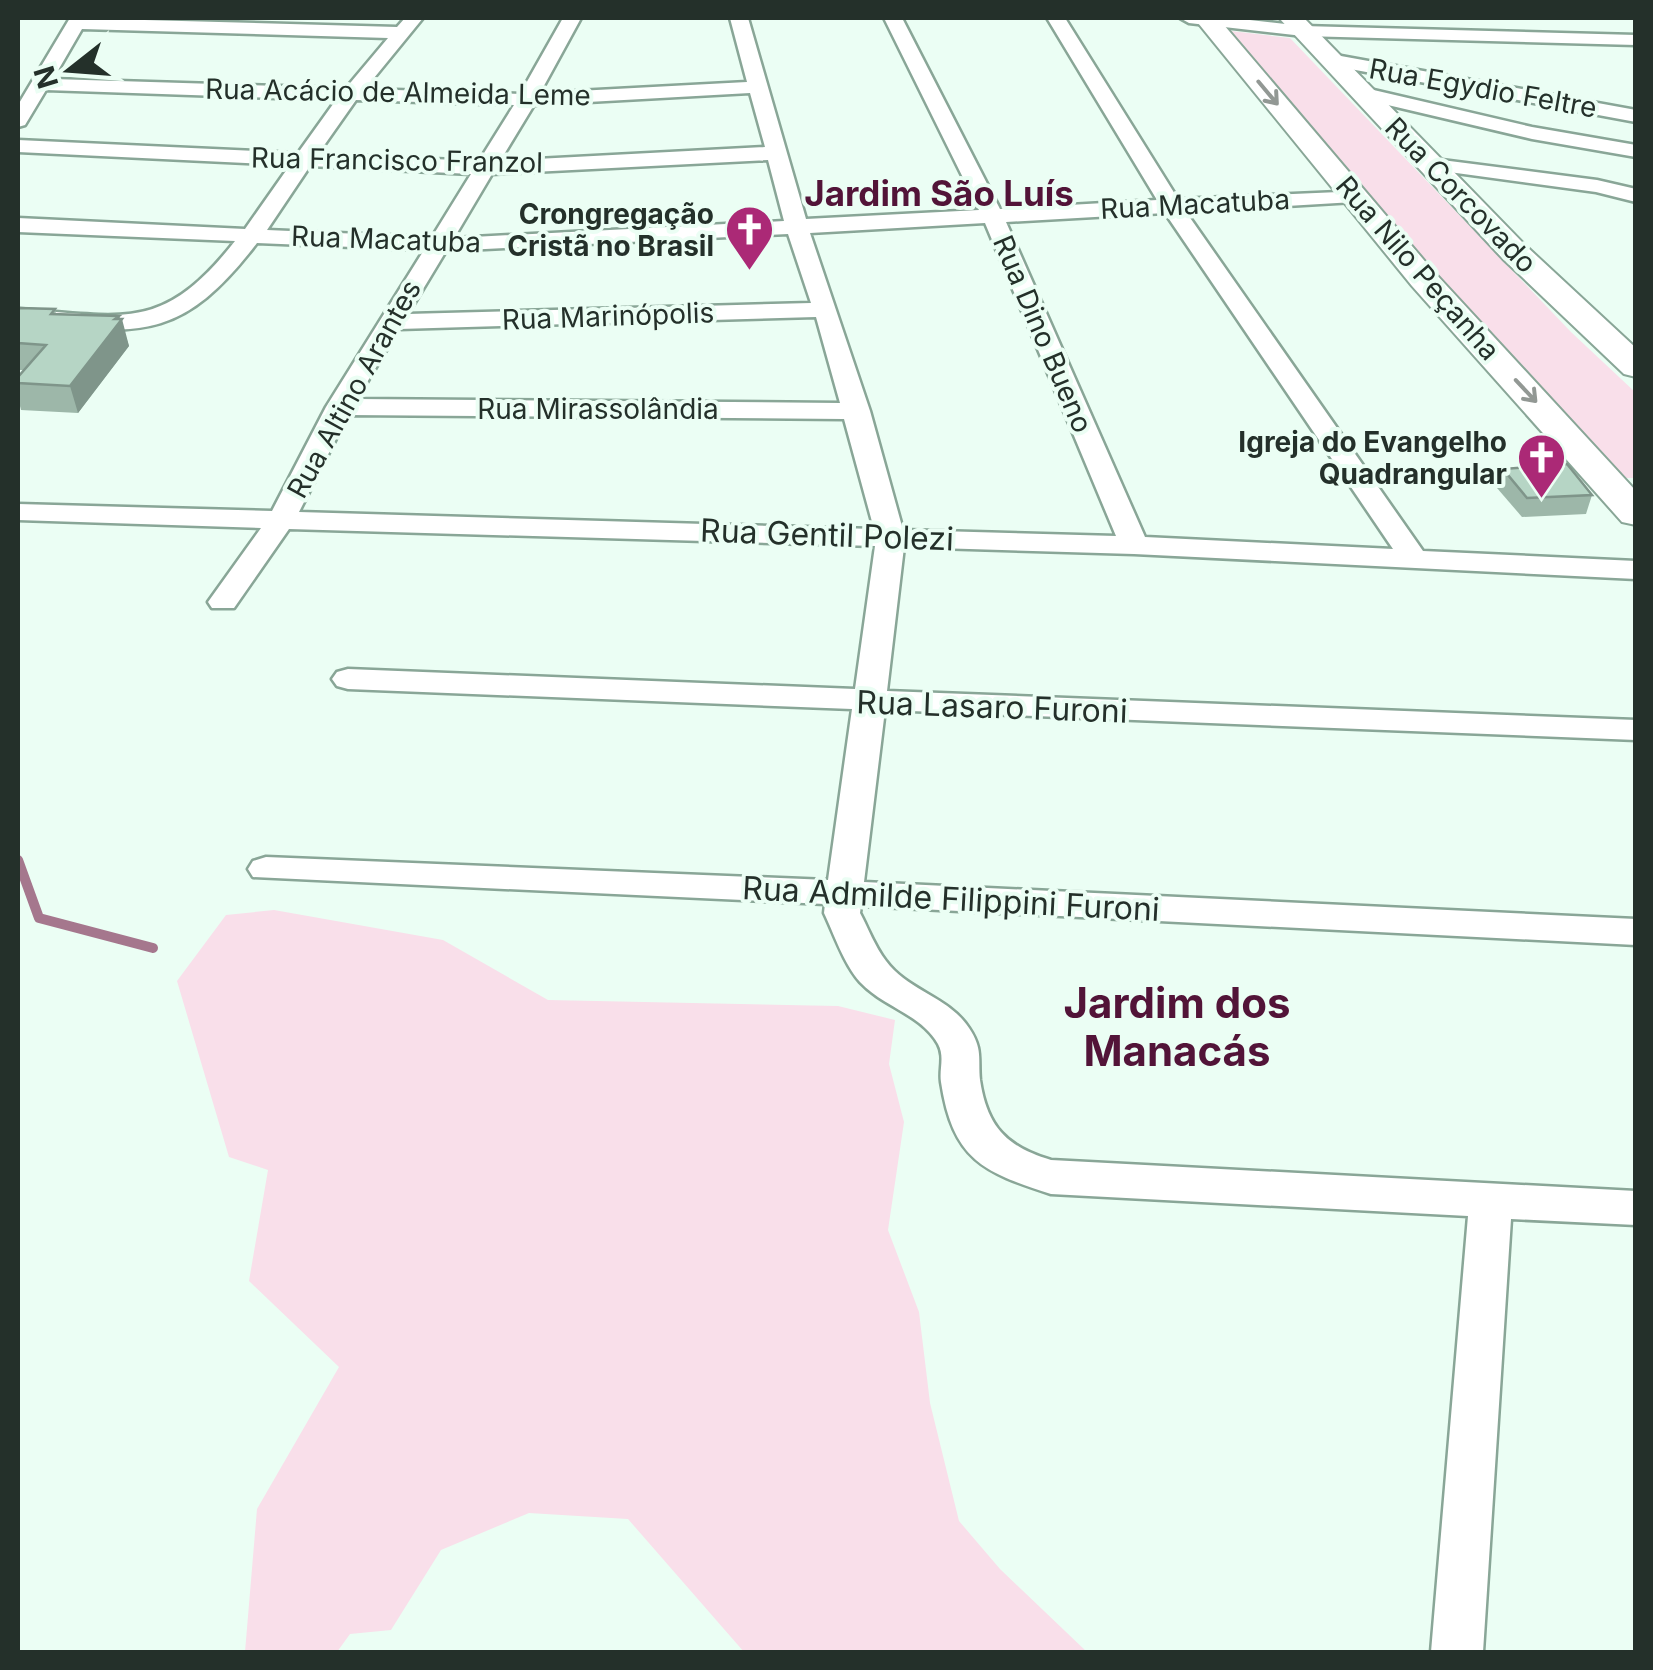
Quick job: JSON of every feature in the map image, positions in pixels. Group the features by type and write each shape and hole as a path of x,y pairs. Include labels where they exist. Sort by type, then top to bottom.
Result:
{"street":[{"name":"Rua Altino Arantes","path":"223,602 282,518 339,407 527,100 572,18"},
{"path":"738,18 892,537 842,913 872,972 904,997 932,1011 954,1036 962,1056 960,1078 979,1135 992,1152 1013,1165 1051,1177 1636,1208"},
{"name":"Rua Dino Bueno","path":"893,18 992,214 1134,546"},
{"path":"1056,18 1172,206 1414,558"},
{"path":"1190,18 1636,40"},
{"name":"Rua Nilo Peçanha","path":"1206,18 1424,279 1636,514"},
{"path":"18,121 78,20 408,25"},
{"name":"Rua Corcovado","path":"1297,24 1514,252 1636,367"},
{"path":"18,316 103,321 168,315 210,282 252,234 408,25"},
{"name":"Rua Egydio Feltre","path":"1330,60 1636,116"},
{"name":"Rua Acácio de Almeida Leme","path":"40,84 527,100 756,87"},
{"path":"1365,94 1532,133 1636,151"},
{"path":"1527,95 1636,98"},
{"name":"Rua Francisco Franzol","path":"18,146 485,168 776,153"},
{"path":"1434,165 1598,186 1636,196"},
{"name":"Rua Macatuba","path":"18,226 436,245 1354,196"},
{"name":"Rua Marinópolis","path":"390,322 826,310"},
{"name":"Rua Mirassolândia","path":"339,407 857,410"},
{"name":"Rua Gentil Polezi","path":"18,512 892,537 1636,570"},
{"name":"Rua Lasaro Furoni","path":"348,679 1636,730"},
{"name":"Rua Admilde Filippini Furoni","path":"266,869 1636,932"},
{"path":"1456,1652 1491,1200"}],"shaded area":[{"path":"1231,31 1290,38 1571,332 1635,392 1635,478 1623,478 1493,342"},
{"path":"274,910 443,940 548,1000 838,1006 895,1020 889,1064 904,1122 888,1230 919,1312 930,1403 959,1521 1000,1569 1087,1652 744,1652 628,1519 529,1513 441,1550 391,1630 350,1634 337,1652 245,1652 257,1509 339,1367 249,1281 268,1170 229,1157 177,981 226,915"}],"building":[{"path":"19,308 122,319 70,386 18,383 18,377 46,345 18,343"},
{"path":"1567,464 1592,495 1527,498 1503,469"}],"waterway":[{"path":"18,860 39,918 153,948"}],"place":[{"name":"Crongregação Cristã no Brasil","path":"749,272"},
{"name":"Igreja do Evangelho Quadrangular","path":"1542,500"}],"district":[{"name":"Jardim São Luís","path":"939,194"},
{"name":"Jardim dos Manacás","path":"1177,1027"}]}
